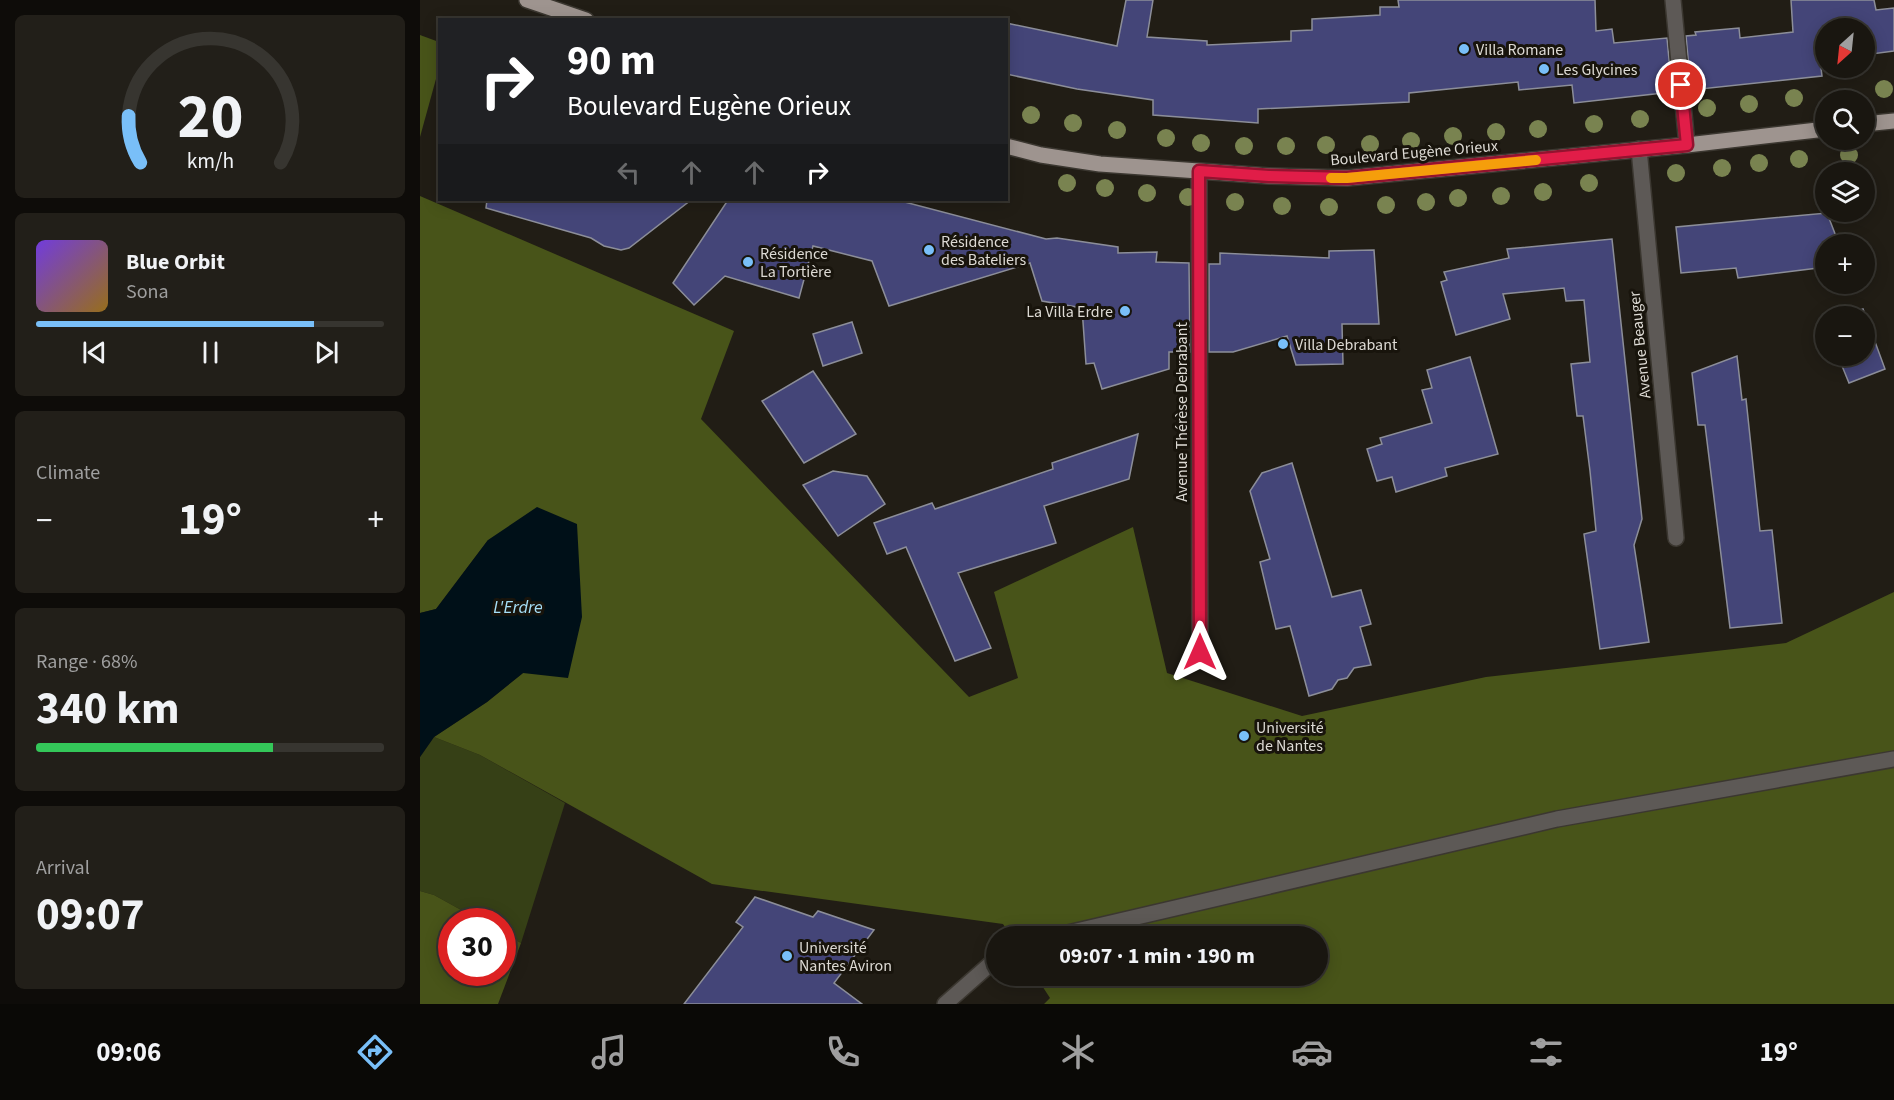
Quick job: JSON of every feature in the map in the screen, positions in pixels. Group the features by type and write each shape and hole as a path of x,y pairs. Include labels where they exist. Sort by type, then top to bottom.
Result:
{"main road":[{"path":"527,0 580,18"},
{"path":"1875,123 1894,121"},
{"name":"Boulevard Eugène Orieux","path":"1008,147 1041,155 1100,164 1269,176 1347,178 1815,130"}],"street":[{"path":"1673,0 1687,145"},
{"name":"Avenue Beauger","path":"1639,150 1676,538"},
{"name":"Avenue Thérèse Debrabant","path":"1199,171 1200,652"},
{"path":"1098,926 1557,819 1894,759"},
{"path":"945,1004 986,968"}],"green space":[{"path":"420,35 438,42 438,72 420,137"},
{"name":"Université de Nantes","path":"420,196 734,331 701,419 969,697 1018,678 994,592 1133,527 1167,673 1302,716 1486,677 1786,643 1894,592 1894,1004 1044,1004 1050,998 1042,986 1328,986 1328,926 1004,926 712,884 480,755 434,737 487,702 523,673 488,540 436,609 420,613"},
{"path":"434,737 480,755 565,803 521,943 516,940 516,908 458,908 434,895 420,891 420,757"},
{"path":"420,891 434,895 458,908 438,908 438,986 505,986 498,1004 420,1004"},
{"path":"516,940 521,943 516,956"}],"water":[{"name":"L'Erdre","path":"537,507 577,524 582,617 568,678 523,673 487,702 434,737 420,757 420,613 436,609 488,540"}],"building":[{"path":"1126,0 1153,0 1147,37 1207,41 1207,45 1291,41 1291,31 1312,30 1312,19 1380,15 1380,7 1399,7 1398,0 1595,0 1596,31 1612,29 1614,43 1667,38 1672,92 1574,103 1572,85 1519,90 1518,82 1409,93 1409,102 1258,109 1258,123 1153,115 1153,100 1077,89 1008,74 1008,23 1117,46"},
{"path":"1791,0 1874,0 1876,10 1894,8 1894,51 1875,54 1875,18 1815,18 1815,77 1691,90 1686,36 1696,35 1695,32 1739,28 1740,38 1793,32"},
{"path":"487,201 690,201 629,248 621,250 604,246 591,238 486,208"},
{"path":"727,201 901,201 1046,239 1057,238 1118,247 1118,253 1157,252 1156,262 1189,263 1190,352 1169,352 1169,369 1102,389 1094,363 1086,364 1082,308 1042,301 1030,263 889,306 872,261 813,246 799,298 725,276 694,305 673,283"},
{"path":"1815,214 1815,222 1830,222 1835,234 1815,234 1815,268 1738,278 1736,268 1681,273 1676,227"},
{"path":"1612,239 1642,519 1634,545 1649,642 1600,649 1584,534 1596,531 1590,471 1583,416 1577,416 1571,364 1590,362 1584,300 1566,301 1564,288 1503,294 1510,319 1456,335 1441,282 1447,280 1444,272 1509,258 1507,249"},
{"name":"Villa Debrabant","path":"1374,250 1379,324 1342,324 1343,364 1296,365 1287,336 1233,352 1209,352 1209,264 1220,264 1220,253 1329,258 1329,251"},
{"path":"852,322 862,353 823,366 813,334"},
{"path":"1875,342 1885,369 1849,383 1842,366 1875,366"},
{"path":"1737,356 1742,400 1746,399 1760,531 1772,530 1782,623 1730,628 1705,425 1698,425 1692,373"},
{"path":"1470,357 1498,454 1445,468 1447,476 1396,492 1392,477 1377,481 1367,449 1382,444 1380,438 1432,423 1422,390 1432,388 1427,370"},
{"path":"813,371 856,434 804,463 762,401"},
{"path":"1138,434 1129,479 1044,506 1056,543 958,573 991,648 955,661 906,547 887,554 874,523 932,503 935,509 1053,469 1052,463"},
{"path":"1292,463 1332,597 1361,590 1371,624 1360,627 1371,665 1354,668 1347,678 1338,680 1332,689 1309,696 1290,626 1276,629 1260,562 1270,559 1250,491 1262,473"},
{"path":"833,471 867,476 885,504 838,536 803,485"},
{"name":"Université Nantes Aviron","path":"755,897 813,917 818,911 874,930 834,983 862,1004 684,1004 743,927 736,922"}],"slow traffic":[{"path":"1331,178 1536,160"}],"place":[{"name":"Villa Romane","path":"1464,49"},
{"name":"Les Glycines","path":"1544,69"},
{"name":"Résidence des Bateliers","path":"929,250"},
{"name":"Résidence La Tortière","path":"748,262"},
{"name":"La Villa Erdre","path":"1125,311"},
{"name":"Villa Debrabant","path":"1283,344"},
{"name":"Université de Nantes","path":"1244,736"},
{"name":"Université Nantes Aviron","path":"787,956"}],"route":[{"path":"1200,652 1199,171 1347,178 1687,145 1681,85"}]}
